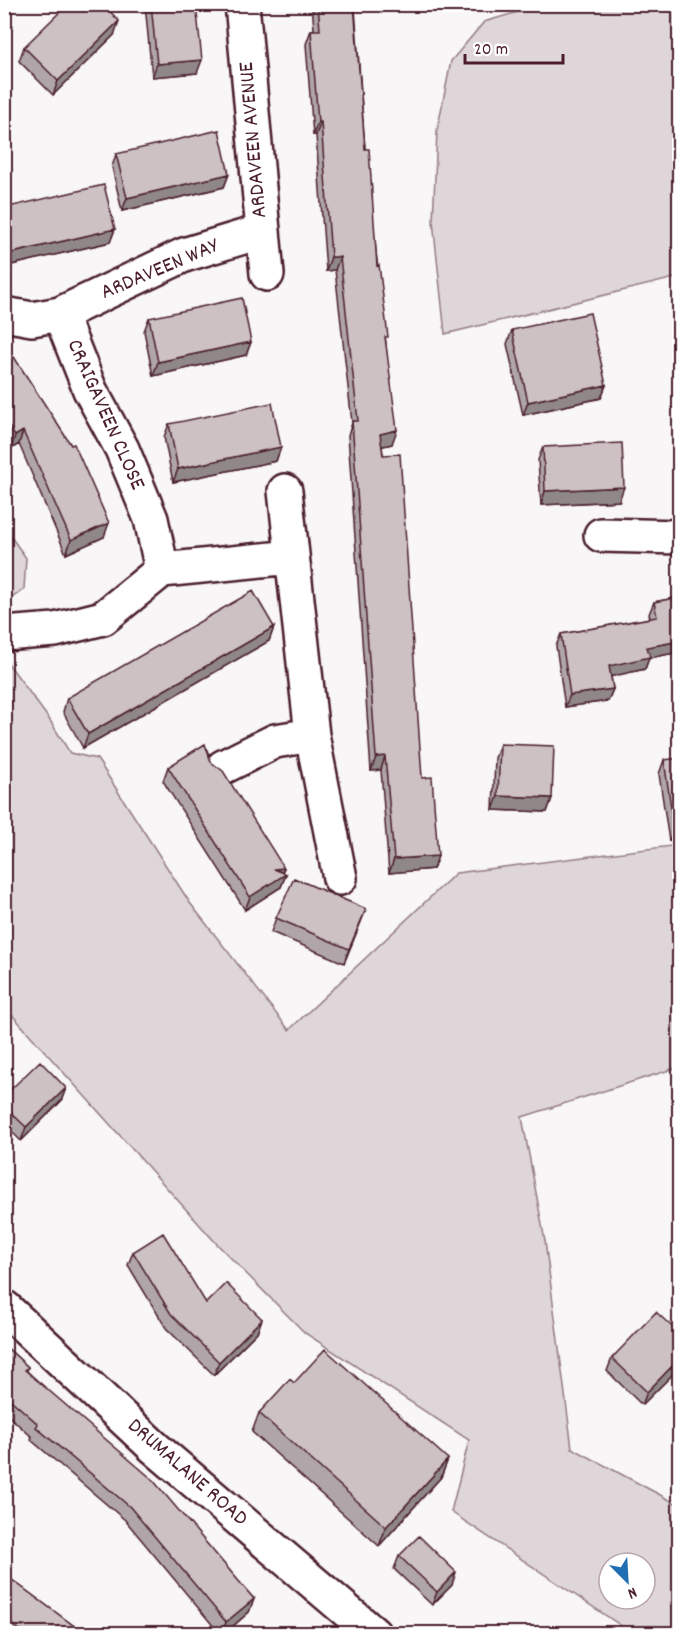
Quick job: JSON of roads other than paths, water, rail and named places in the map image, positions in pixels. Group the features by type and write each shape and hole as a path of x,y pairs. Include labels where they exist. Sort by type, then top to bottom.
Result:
{"street":[{"name":"ARDAVEEN AVENUE","path":"242,4 267,274"},
{"name":"ARDAVEEN WAY","path":"60,314 184,255 263,231"},
{"name":"CRAIGAVEEN CLOSE","path":"4,314 32,319 60,314 90,390 122,449 151,519 162,570"},
{"path":"285,491 312,735 340,878"},
{"path":"602,535 680,537"},
{"path":"4,634 55,630 103,618 162,570 292,557"},
{"path":"223,767 275,741 312,735"},
{"name":"DRUMALANE ROAD","path":"4,1307 155,1448 362,1630"}]}
